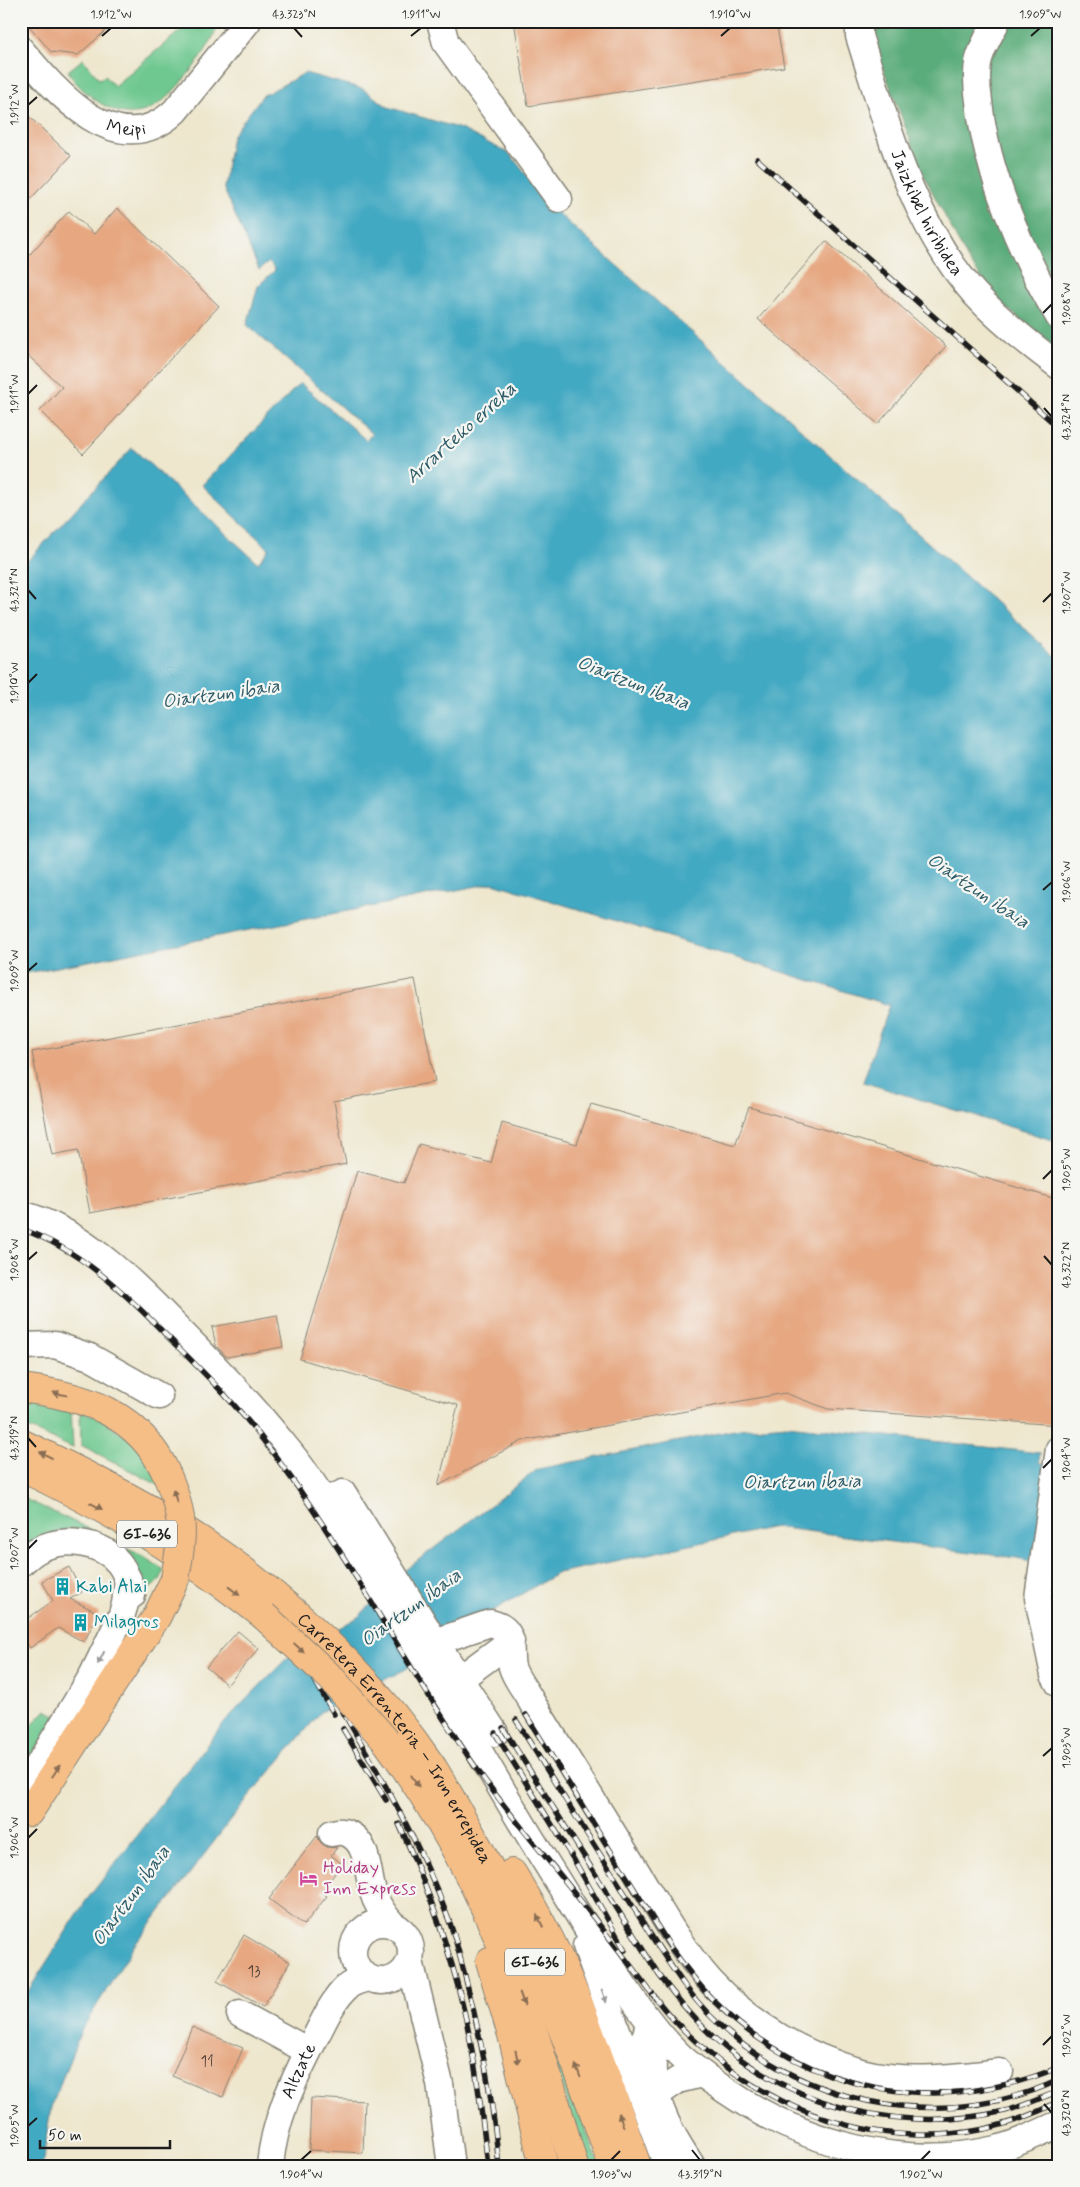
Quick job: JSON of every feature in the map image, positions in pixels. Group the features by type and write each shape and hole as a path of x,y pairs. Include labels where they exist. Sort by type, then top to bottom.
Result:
{"main road":[{"path":"21,1388 69,1396 89,1402 112,1413 130,1425 148,1442 162,1463 174,1492 181,1520 179,1552 174,1578 157,1616 136,1650 24,1808"},
{"name":"Carretera Errenteria – Irun errepidea","path":"21,1443 166,1519 238,1567 331,1678 434,1769 479,1847 518,1921 559,2021 613,2166"},
{"name":"Carretera Errenteria – Irun errepidea","path":"21,1467 154,1538 226,1585 270,1606"},
{"path":"21,1481 70,1492"},
{"name":"Carretera Errenteria – Irun errepidea","path":"394,1734 415,1780 460,1858 495,1931 532,2028 574,2166"},
{"path":"434,1769 471,1803 536,1913 561,1962 583,2014 638,2166"},
{"path":"460,1858 512,2035 540,2157"}],"street":[{"name":"Meipi","path":"224,49 236,21"},
{"name":"Meipi","path":"21,50 51,84 83,112 98,122 114,129 131,131 148,129 163,122 175,111 248,21"},
{"path":"440,21 446,43 559,198"},
{"path":"997,21 978,62 976,78 981,128 995,178 1023,248 1040,285 1059,317"},
{"name":"Jaizkibel hiribidea","path":"857,26 903,170 941,246 960,275 993,312 1059,366"},
{"path":"21,1214 64,1233 95,1252 141,1290 191,1341 289,1451 324,1502 435,1641 450,1682 495,1733"},
{"path":"21,1346 54,1345 90,1357 159,1396"},
{"path":"1058,1457 1041,1564 1038,1598 1054,1675 1059,1684"},
{"path":"21,1563 36,1550 63,1543 97,1547 112,1556 119,1563 128,1579 135,1614 136,1650"},
{"path":"382,1575 450,1682 534,1844 633,2000 656,2030 680,2056 702,2074 745,2104 793,2128 830,2142 892,2155 944,2156 997,2148 1059,2124"},
{"path":"21,1778 37,1767 92,1676 121,1617 125,1604 128,1579"},
{"path":"435,1641 490,1623 499,1625 511,1641 512,1668 674,1931 710,1981 736,2006 766,2028 797,2047 825,2060 863,2072 925,2079 1000,2072"},
{"path":"450,1682 511,1641"},
{"path":"332,1833 346,1832 356,1840 365,1853 373,1892 384,1914 393,1925"},
{"path":"365,1928 370,1915 373,1892"},
{"path":"570,1901 667,2166"},
{"path":"365,1928 374,1924 384,1923 393,1925 402,1930 408,1938 411,1947 410,1961 440,2084 451,2166"},
{"name":"Altzate","path":"270,2166 272,2146 282,2108 308,2052 336,2000 368,1982 353,1954 354,1944 365,1928"},
{"path":"368,1982 403,1973 410,1961"},
{"path":"368,1982 405,1994 425,2018"},
{"path":"240,2014 308,2052"},
{"path":"634,2079 639,2048 646,2033 656,2030"},
{"path":"656,2030 653,2071 656,2095 675,2141 692,2166"},
{"path":"656,2095 678,2080 702,2074"}],"green space":[{"path":"192,21 219,21 212,40 193,68 163,101 151,108 139,112 126,113 112,110 84,91 68,71 83,59 99,79 105,76 114,86"},
{"path":"872,21 1059,21 1059,350 1001,304 968,260 923,174 874,44"},
{"path":"21,1398 71,1408 73,1448 21,1425"},
{"path":"80,1411 101,1418 137,1445 162,1487 81,1445"},
{"path":"21,1497 96,1532 73,1529 56,1532 21,1551"},
{"path":"119,1545 143,1556 164,1570 157,1583 152,1587 144,1589 137,1570"},
{"path":"46,1710 59,1717 21,1770 21,1737"},
{"path":"554,2046 600,2166 587,2166 549,2047"}],"water":[{"path":"305,73 363,89 388,107 461,129 510,154 551,207 1059,659 1059,1142 863,1082 889,1005 493,883 21,974 21,568 132,448 258,563 269,549 202,485 300,383 366,440 372,434 247,325 258,286 275,270 269,262 259,270 223,187 232,136 262,96"},
{"name":"Oiartzun ibaia","path":"787,1425 1040,1453 1039,1463 1059,1464 1059,1561 1041,1564 1017,1558 775,1527 558,1573 446,1638 406,1669 321,1712 243,1804 134,1946 82,2029 51,2107 42,2166 21,2166 21,2005 85,1902 226,1720 286,1659 358,1617 404,1571 538,1469 740,1429"}],"building":[{"path":"25,21 117,21 78,55 51,52"},
{"path":"514,21 776,21 784,67 528,106"},
{"path":"21,109 71,156 21,209"},
{"path":"117,208 219,306 83,454 40,411 62,387 21,349 21,264 69,211 94,234"},
{"path":"826,241 946,346 878,424 758,319"},
{"path":"415,979 435,1082 334,1101 346,1164 90,1213 78,1150 52,1155 32,1052"},
{"path":"591,1104 735,1145 749,1107 1059,1200 1059,1425 828,1409 785,1393 522,1441 438,1486 458,1405 300,1359 357,1171 404,1183 419,1144 491,1163 502,1123 577,1144"},
{"path":"277,1315 283,1347 227,1357 216,1346 212,1327"},
{"path":"69,1567 82,1592 70,1599 99,1613 84,1642 58,1628 30,1648 21,1636 21,1623 53,1601 42,1581"},
{"path":"238,1631 259,1649 227,1685 206,1667"},
{"name":"Holiday Inn Express","path":"317,1836 321,1843 327,1847 337,1848 331,1855 342,1864 321,1892 327,1896 304,1925 269,1899"},
{"path":"244,1935 290,1962 263,2007 217,1981"},
{"path":"192,2027 243,2048 223,2097 172,2076"},
{"path":"311,2098 365,2101 363,2153 309,2150"}],"railway":[{"path":"757,159 1059,428"},
{"path":"21,1229 63,1248 82,1260 118,1289 203,1372 260,1436 318,1517 424,1688 479,1772 656,1999"},
{"path":"302,1640 399,1811 433,1881 450,1924 457,1945 481,2044 490,2092 499,2166"},
{"path":"294,1644 334,1714"},
{"path":"526,1715 671,1948 708,1995 750,2032 790,2057 832,2076 876,2088 922,2093 968,2091 1014,2083 1059,2067"},
{"path":"516,1720 685,1986 705,2011 728,2033 753,2052 808,2082 868,2101 900,2106 941,2107 981,2104 1021,2094 1059,2080"},
{"path":"503,1728 659,1975 707,2031 756,2070 789,2088 823,2101 858,2111 894,2117 931,2119 968,2117 1005,2111 1059,2091"},
{"path":"343,1729 386,1800"},
{"path":"495,1733 574,1860 625,1950"},
{"path":"399,1824 437,1918 459,1990 476,2071 488,2166"},
{"path":"653,1994 669,2015 689,2035 740,2077 782,2101 826,2119 873,2131 920,2135 967,2132 1014,2121 1059,2101"}],"place":[{"name":"Kabi Alai","path":"62,1587"},
{"name":"Milagros","path":"80,1622"},
{"name":"Holiday Inn Express","path":"309,1878"}],"water label":[{"name":"Arrarteko erreka","path":"461,433"}]}
